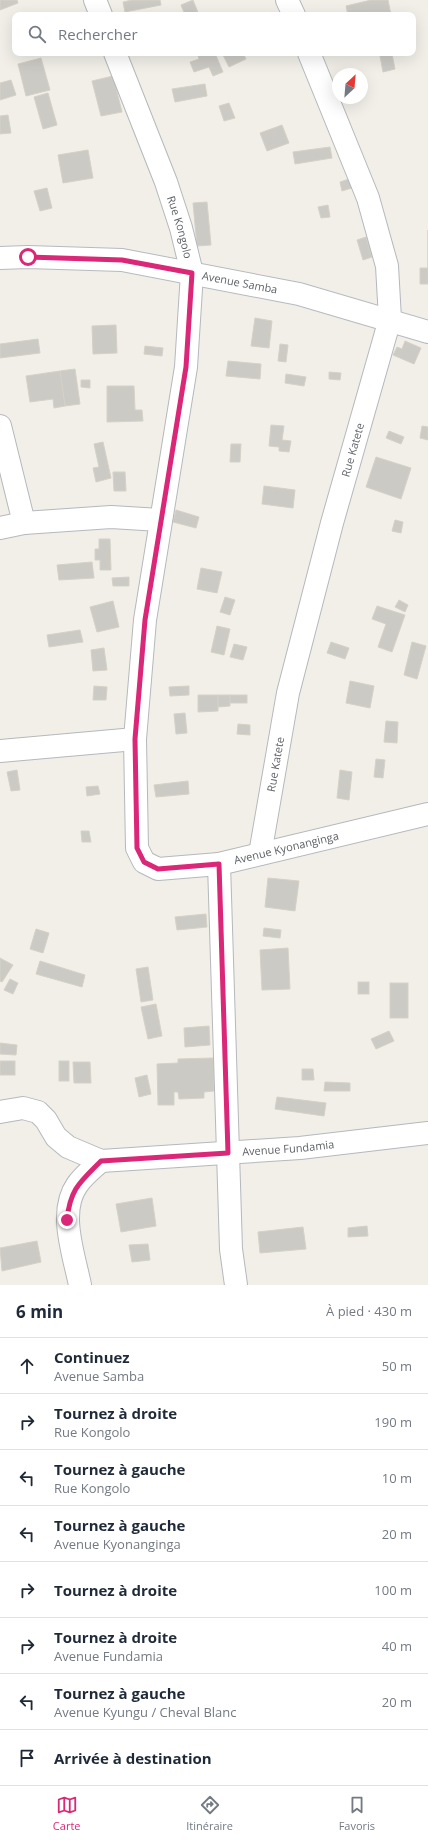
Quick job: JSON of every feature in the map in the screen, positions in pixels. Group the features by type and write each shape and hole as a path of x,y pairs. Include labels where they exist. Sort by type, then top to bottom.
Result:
{"street":[{"path":"95,0 99,12"},
{"path":"287,0 293,12"},
{"name":"Rue Kongolo","path":"117,56 166,182 181,228 192,273 186,367 145,620 135,739 137,848 144,862"},
{"name":"Rue Katete","path":"260,854 288,693 332,522 390,319 386,266 368,198 310,56"},
{"name":"Avenue Samba","path":"0,258 28,257 122,260 299,294 390,319 428,332"},
{"path":"0,426 24,523"},
{"path":"0,528 24,523 111,517 160,520"},
{"path":"0,751 135,739"},
{"name":"Avenue Kyonanginga","path":"144,862 158,869 219,864 428,814"},
{"path":"219,864 230,1248 236,1285"},
{"name":"Avenue Fundamia","path":"0,1112 23,1108 38,1112 46,1120 56,1137 68,1147 101,1161 300,1148 428,1133"},
{"path":"80,1285 67,1220 69,1205 76,1185 101,1161"}],"building":[{"path":"0,0 17,0 18,3 0,10"},
{"path":"132,0 160,0 161,5 125,12 123,2"},
{"path":"193,0 198,12 184,12 181,5"},
{"path":"371,0 388,0 390,12 347,12 346,6"},
{"path":"198,56 216,56 223,72 213,76 209,67 194,72 190,62 199,59"},
{"path":"224,56 244,56 246,59 229,67"},
{"path":"380,56 392,56 395,69 383,72"},
{"path":"41,58 50,90 26,96 18,64"},
{"path":"113,76 122,112 101,116 92,81"},
{"path":"11,80 16,95 0,100 0,83"},
{"path":"205,84 207,96 175,102 172,89"},
{"path":"48,93 57,125 43,129 34,97"},
{"path":"229,103 235,118 224,121 219,106"},
{"path":"8,115 11,133 0,134 0,116"},
{"path":"282,125 289,143 267,151 260,133"},
{"path":"330,147 332,158 295,164 293,152"},
{"path":"88,150 93,178 63,183 58,155"},
{"path":"352,178 355,187 342,191 340,182"},
{"path":"47,188 52,208 40,211 34,191"},
{"path":"207,202 211,245 197,246 193,203"},
{"path":"328,205 330,217 321,218 318,207"},
{"path":"366,237 372,257 363,260 357,240"},
{"path":"420,268 428,268 428,284 420,284"},
{"path":"255,318 272,321 269,348 251,346"},
{"path":"116,325 117,353 93,354 92,326"},
{"path":"38,339 40,353 0,358 0,344"},
{"path":"405,341 421,348 414,364 393,355 397,347 402,349"},
{"path":"280,344 288,345 286,362 278,361"},
{"path":"145,346 163,348 162,356 144,354"},
{"path":"228,361 261,364 260,379 226,376"},
{"path":"75,369 80,404 65,406 60,371"},
{"path":"60,371 65,406 54,408 53,399 30,402 26,376"},
{"path":"329,372 341,373 340,380 329,379"},
{"path":"286,374 306,377 304,386 285,383"},
{"path":"81,380 90,380 90,388 81,387"},
{"path":"107,386 134,386 135,410 142,410 143,421 107,422"},
{"path":"271,425 284,426 282,440 291,441 289,452 279,451 279,447 269,446"},
{"path":"422,426 428,427 428,440 420,438"},
{"path":"389,431 404,437 401,444 386,438"},
{"path":"103,442 111,478 96,482 93,468 99,467 94,444"},
{"path":"231,444 241,444 240,462 230,462"},
{"path":"376,457 411,468 401,499 366,487"},
{"path":"113,472 125,472 126,491 114,491"},
{"path":"264,486 295,490 293,508 262,504"},
{"path":"176,510 199,517 196,528 173,522"},
{"path":"395,520 403,522 401,533 392,531"},
{"path":"99,539 110,539 111,570 100,570 100,560 95,560 95,549 99,549"},
{"path":"92,562 94,578 59,580 57,565"},
{"path":"201,568 222,572 217,593 197,589"},
{"path":"129,577 129,586 113,586 112,578"},
{"path":"225,597 235,600 230,615 220,612"},
{"path":"399,600 408,605 405,612 395,607"},
{"path":"113,601 119,627 97,632 90,607"},
{"path":"377,606 405,615 392,652 378,647 386,624 372,619"},
{"path":"217,626 230,629 224,655 211,652"},
{"path":"80,630 83,642 49,647 47,635"},
{"path":"331,642 349,648 345,659 327,653"},
{"path":"412,642 426,646 417,679 404,675"},
{"path":"234,644 247,647 243,660 230,657"},
{"path":"104,648 107,670 93,671 91,650"},
{"path":"350,681 374,686 370,708 346,703"},
{"path":"94,686 107,687 106,700 93,700"},
{"path":"189,686 189,695 170,696 169,687"},
{"path":"198,695 218,695 218,711 198,712"},
{"path":"218,695 230,695 230,706 218,707"},
{"path":"230,695 247,695 247,703 230,703"},
{"path":"185,713 187,733 176,734 174,714"},
{"path":"386,721 398,722 397,743 384,742"},
{"path":"238,724 250,725 250,735 237,734"},
{"path":"376,759 385,760 383,778 374,777"},
{"path":"17,770 20,790 11,791 7,772"},
{"path":"340,770 352,772 349,800 337,798"},
{"path":"188,781 189,794 156,797 154,785"},
{"path":"98,786 100,794 87,796 86,787"},
{"path":"81,831 89,831 91,842 82,842"},
{"path":"268,878 299,881 295,911 265,907"},
{"path":"206,914 207,927 177,930 175,917"},
{"path":"264,928 281,930 280,938 263,936"},
{"path":"36,929 49,933 43,953 30,949"},
{"path":"288,948 290,989 262,990 260,950"},
{"path":"0,958 13,965 2,982 0,981"},
{"path":"40,961 85,975 82,987 36,974"},
{"path":"148,967 153,1000 141,1002 136,969"},
{"path":"10,979 18,983 13,994 4,990"},
{"path":"358,982 369,982 369,994 358,994"},
{"path":"390,983 408,983 408,1018 390,1018"},
{"path":"156,1004 162,1036 148,1039 141,1007"},
{"path":"209,1026 210,1045 185,1047 184,1028"},
{"path":"389,1031 394,1041 376,1049 371,1039"},
{"path":"0,1043 17,1045 16,1055 0,1054"},
{"path":"213,1058 214,1091 204,1092 204,1098 179,1099 178,1092 174,1092 174,1105 158,1105 157,1064 178,1063 178,1059"},
{"path":"0,1061 15,1061 15,1075 0,1075"},
{"path":"59,1061 69,1061 69,1081 59,1081"},
{"path":"73,1062 90,1062 91,1083 74,1083"},
{"path":"302,1069 313,1069 314,1080 302,1080"},
{"path":"147,1075 151,1094 139,1097 135,1078"},
{"path":"325,1082 350,1083 350,1091 324,1091"},
{"path":"277,1097 326,1103 324,1116 275,1109"},
{"path":"152,1198 156,1226 121,1232 116,1204"},
{"path":"367,1226 368,1236 348,1237 348,1228"},
{"path":"303,1227 306,1249 260,1253 258,1232"},
{"path":"37,1241 41,1262 2,1271 0,1248"},
{"path":"148,1244 150,1260 132,1262 129,1245"}],"route":[{"path":"28,257 122,260 192,273 186,367 145,620 135,739 137,848 144,862 158,869 219,864 228,1153 101,1161 76,1185 69,1205 67,1220"}]}
